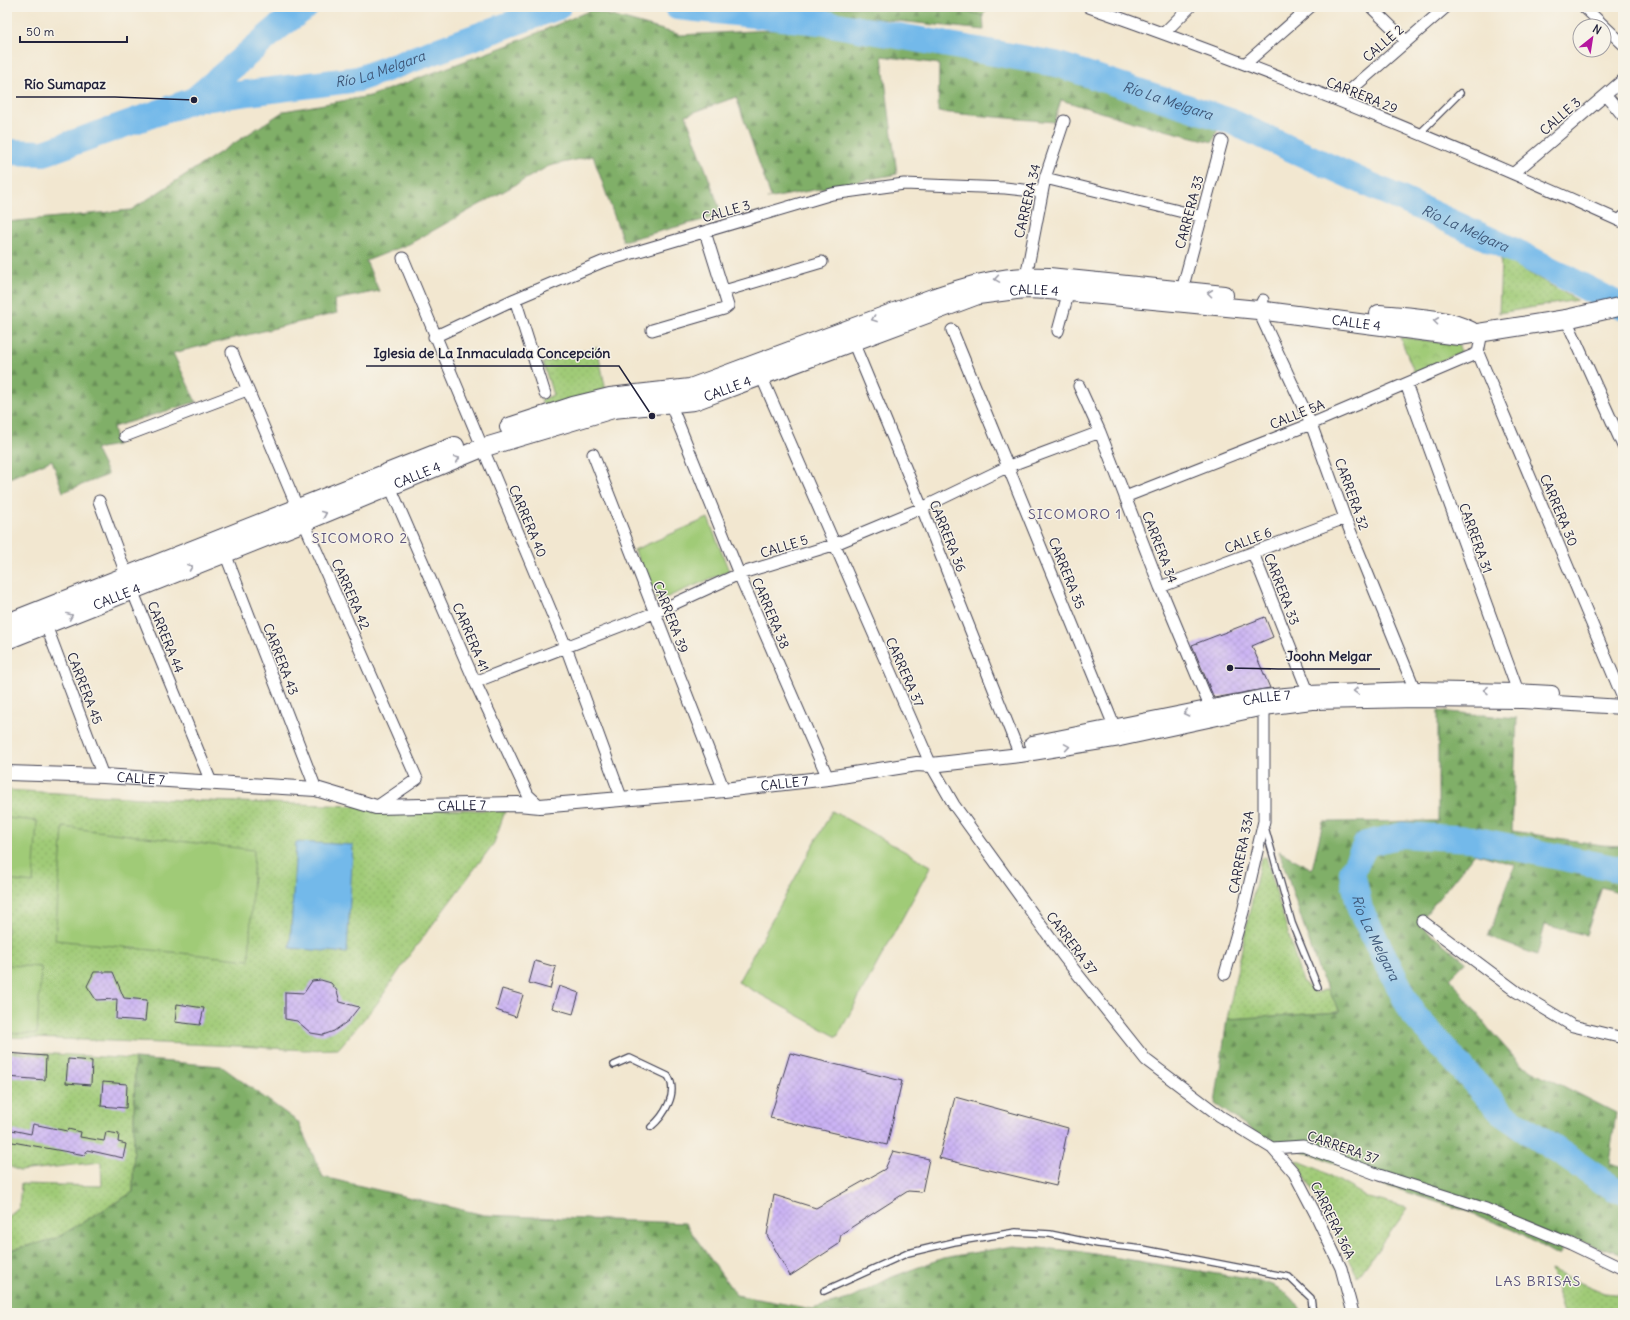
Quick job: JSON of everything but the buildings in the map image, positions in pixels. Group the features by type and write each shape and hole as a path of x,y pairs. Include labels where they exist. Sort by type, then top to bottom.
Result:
{"main road":[{"name":"CALLE 4","path":"7,640 43,618 479,443 613,409 668,397 694,401 759,370 850,335 1025,282 1182,290 1260,305 1444,335 1459,336 1566,319 1623,306"},
{"name":"CALLE 4","path":"1070,285 1260,305"},
{"name":"CALLE 4","path":"7,623 43,618"}],"street":[{"name":"CARRERA 29","path":"1089,7 1164,33 1339,100 1621,219"},
{"path":"1164,33 1190,7"},
{"path":"1245,64 1310,7"},
{"path":"1371,7 1406,41"},
{"name":"CALLE 2","path":"1339,100 1446,7"},
{"path":"1584,7 1623,44"},
{"name":"CALLE 3","path":"1514,173 1623,80"},
{"path":"1606,95 1623,116"},
{"name":"CARRERA 34","path":"1025,282 1045,178 1064,121"},
{"name":"CARRERA 33","path":"1182,290 1203,217 1222,141"},
{"path":"1045,178 1203,217"},
{"name":"CALLE 3","path":"434,337 515,299 602,262 832,194 904,184 1005,188 1042,192"},
{"path":"652,330 724,309 728,306 705,232"},
{"name":"CARRERA 40","path":"403,258 434,337 566,647 621,797"},
{"path":"724,291 822,262"},
{"path":"1058,331 1070,285"},
{"path":"515,299 545,394"},
{"name":"CARRERA 32","path":"1260,305 1311,424 1345,518 1416,694"},
{"path":"1566,319 1623,446"},
{"name":"CARRERA 35","path":"952,330 1117,733"},
{"path":"1478,332 1478,353"},
{"name":"CARRERA 36","path":"850,335 922,508 1019,750"},
{"name":"CARRERA 42","path":"232,352 301,515 417,779 376,807"},
{"name":"CALLE 5A","path":"1125,497 1311,424 1478,353"},
{"name":"CARRERA 30","path":"1478,353 1623,698"},
{"name":"CARRERA 37","path":"759,370 925,762 954,805 1059,951 1146,1060 1220,1116 1272,1148 1303,1146 1380,1175 1479,1207 1531,1227 1623,1269"},
{"name":"CARRERA 31","path":"1406,384 1519,696"},
{"name":"CARRERA 34","path":"1079,386 1100,432 1160,587 1213,713"},
{"path":"125,436 247,390"},
{"name":"CARRERA 38","path":"668,397 739,574 828,778"},
{"name":"CALLE 5","path":"475,682 654,613 739,574 834,545 922,508 1008,466 1100,432"},
{"name":"CARRERA 39","path":"593,454 724,790"},
{"name":"CARRERA 41","path":"387,480 475,682 528,795 540,806"},
{"name":"CARRERA 44","path":"99,501 129,583 211,782"},
{"name":"CALLE 6","path":"1160,587 1345,518"},
{"name":"CARRERA 43","path":"223,546 316,788"},
{"name":"CARRERA 33","path":"1253,553 1310,697"},
{"name":"CARRERA 45","path":"43,618 103,776"},
{"name":"CALLE 7","path":"7,773 103,776 316,788 376,807 518,804 540,806 621,797 724,790 828,778 925,762 1019,750 1117,733 1213,713 1262,698 1416,694 1623,698"},
{"name":"CALLE 7","path":"1519,696 1623,707"},
{"name":"CALLE 7","path":"1213,713 1264,708 1310,697"},
{"name":"CARRERA 33A","path":"1225,974 1244,912 1264,821 1264,708"},
{"path":"1422,921 1517,992 1573,1026 1623,1038"},
{"name":"CARRERA 36A","path":"1272,1148 1294,1172 1315,1213 1341,1268 1354,1313"}],"lane":[{"path":"1418,134 1460,93"},
{"path":"1264,821 1292,923 1318,987"},
{"path":"614,1065 630,1058 668,1076 672,1087 667,1108 659,1120 651,1126"},
{"path":"824,1291 908,1253 954,1242 1016,1232 1050,1234 1098,1244 1143,1248 1289,1277 1311,1298 1313,1313"}],"green space":[{"path":"803,7 943,7 983,15 984,30 832,14"},
{"path":"943,7 988,7 983,15"},
{"path":"591,10 681,35 806,28 1051,67 1220,123 1213,142 1137,123 1061,100 1054,122 938,112 939,64 882,56 897,174 767,199 771,197 736,97 686,115 722,215 623,241 593,156 549,166 409,244 366,261 379,291 334,300 337,313 173,353 196,402 113,427 117,445 95,449 108,475 63,492 52,460 7,479 7,222 131,210 284,111 370,96 511,44"},
{"path":"1501,257 1577,300 1499,313"},
{"path":"1400,337 1459,345 1460,352 1415,374"},
{"path":"597,347 606,391 544,409 541,400 553,395 543,363"},
{"path":"708,518 729,571 658,601 634,550"},
{"path":"1438,711 1517,718 1512,831 1602,845 1623,846 1623,894 1602,887 1586,935 1545,925 1537,955 1488,937 1515,865 1475,853 1418,924 1466,962 1450,978 1488,1028 1520,1064 1616,1113 1609,1163 1623,1167 1623,1255 1568,1237 1559,1256 1513,1230 1472,1213 1374,1182 1320,1157 1271,1143 1215,1104 1227,1019 1340,1012 1319,972 1279,851 1312,869 1323,822 1438,821"},
{"path":"7,790 178,800 505,811 494,843 411,953 376,1005 338,1049 304,1050 7,1037"},
{"path":"832,811 931,866 837,1037 738,982"},
{"path":"7,818 37,821 33,883 7,880"},
{"path":"63,827 254,850 249,960 55,940"},
{"path":"1266,857 1302,981 1316,993 1328,989 1340,1012 1227,1019 1261,858"},
{"path":"7,965 41,967 37,1034 7,1033"},
{"path":"7,1051 135,1059 133,1192 55,1239 7,1251 7,1218 19,1208 21,1184 102,1186 101,1162 19,1171 7,1165"},
{"path":"135,1059 221,1066 298,1122 323,1177 484,1215 685,1223 736,1295 812,1309 852,1298 892,1277 943,1258 1013,1246 1076,1251 1260,1281 1285,1292 1295,1301 1302,1313 7,1313 7,1251 55,1239 133,1192"},
{"path":"1296,1160 1318,1169 1369,1198 1408,1208 1358,1277"},
{"path":"1550,1270 1605,1293 1623,1295 1623,1313 1564,1313"}],"water":[{"path":"296,842 353,845 347,953 290,948"}],"waterway":[{"path":"7,152 44,153 194,100 280,26 306,7"},
{"name":"Río La Melgara","path":"194,100 358,79 558,7"},
{"name":"Río La Melgara","path":"677,7 820,22 1056,64 1230,121 1515,251 1623,307"},
{"name":"Río La Melgara","path":"1623,870 1472,839 1402,835 1366,844 1352,872 1360,909 1413,1014 1503,1114 1614,1189 1623,1191"}],"place":[{"name":"Río Sumapaz","path":"194,100"},
{"name":"Iglesia de La Inmaculada Concepción","path":"652,416"},
{"name":"Joohn Melgar","path":"1230,668"}],"district":[{"name":"SICOMORO 1","path":"1075,514"},
{"name":"SICOMORO 2","path":"360,538"},
{"name":"LAS BRISAS","path":"1538,1281"}]}
